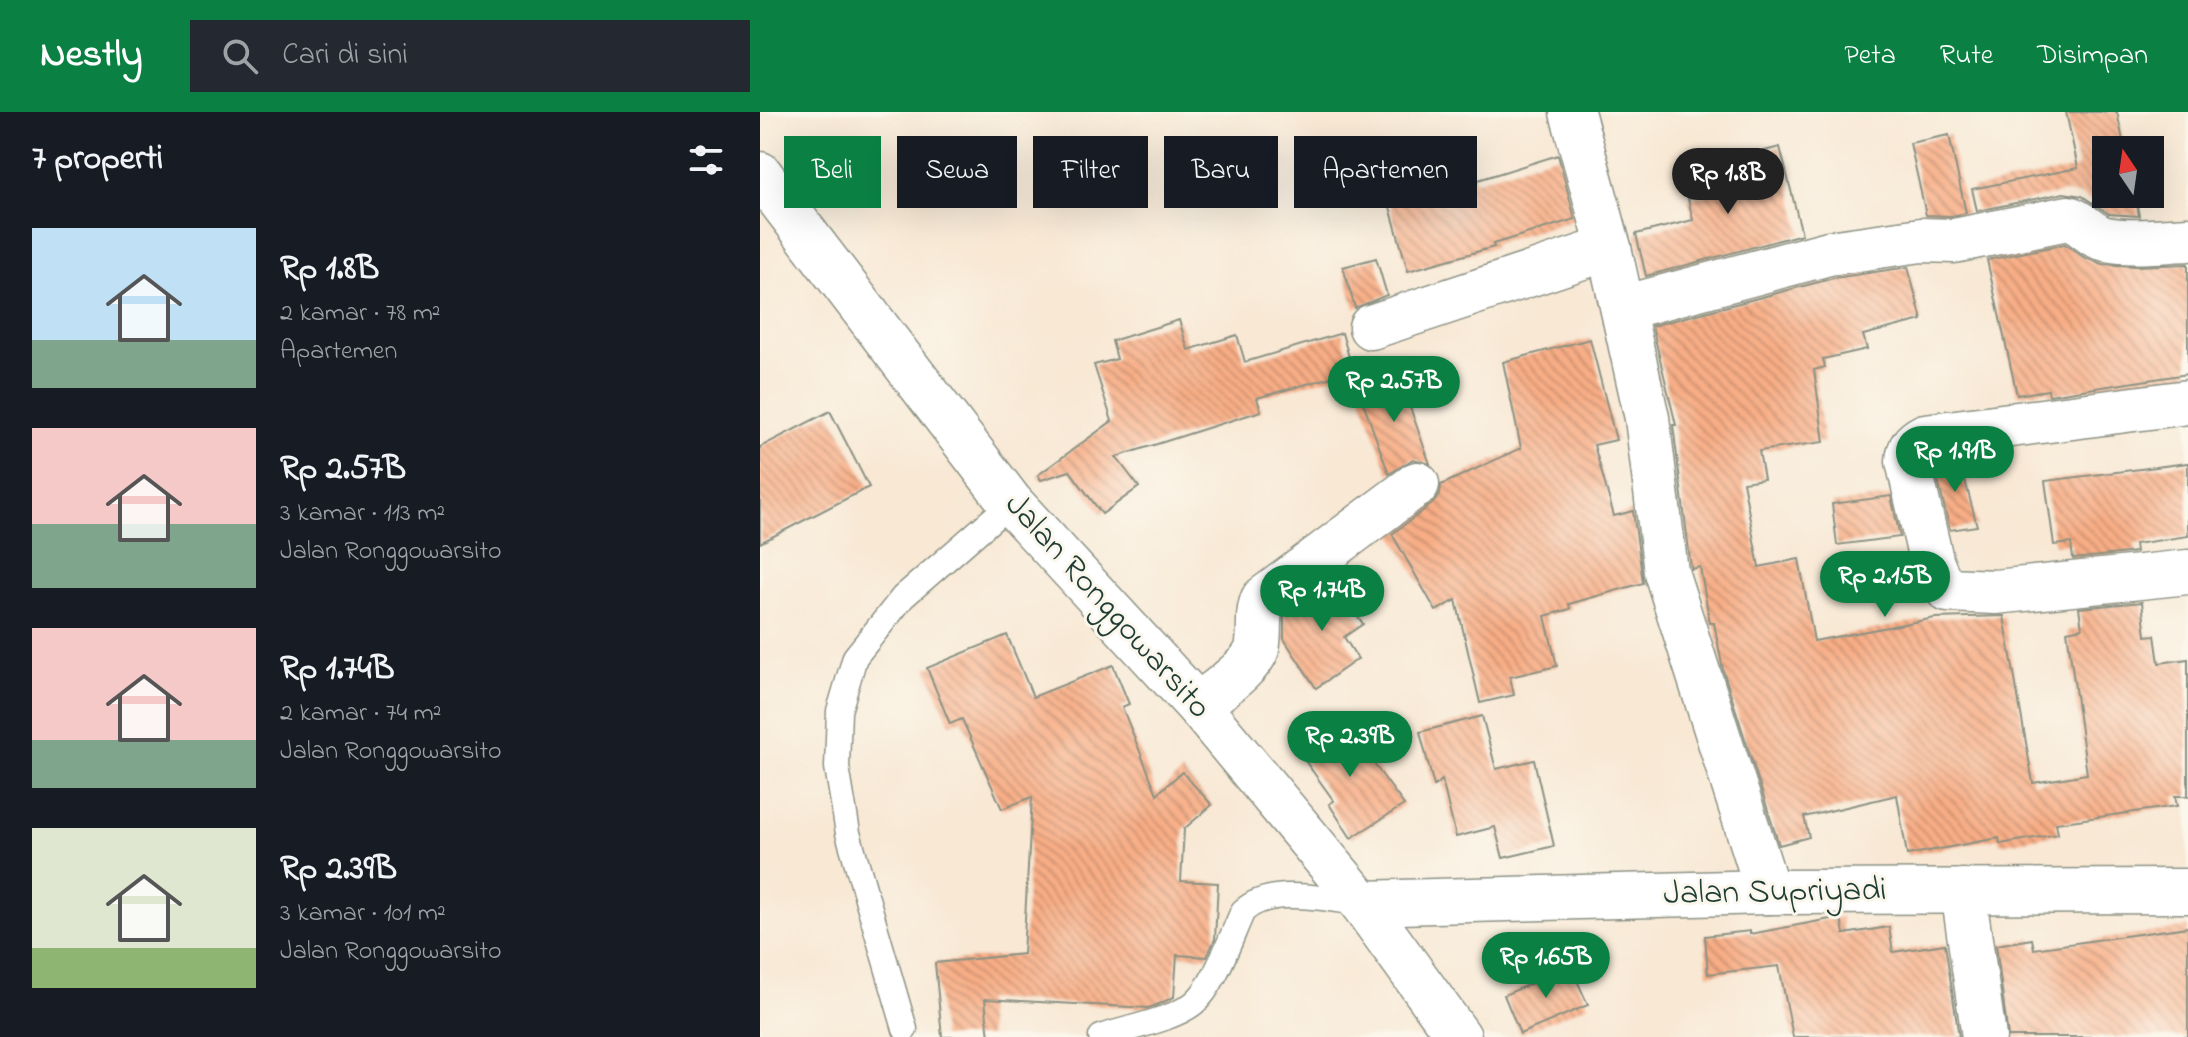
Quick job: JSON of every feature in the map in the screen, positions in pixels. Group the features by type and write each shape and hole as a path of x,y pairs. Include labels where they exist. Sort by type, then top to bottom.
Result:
{"street":[{"path":"1572,112 1609,248 1647,418 1666,572 1768,892"},
{"name":"Jalan Ronggowarsito","path":"765,190 1011,503 1198,706 1362,903 1459,1037"},
{"path":"1623,308 1829,253 1921,240 1954,241 2068,218 2108,240 2188,239"},
{"path":"1371,327 1609,248"},
{"path":"2188,402 1925,436 1909,450 1908,461 1932,564 1948,590 1995,592 2188,572"},
{"path":"1198,706 1251,661 1257,648 1259,608 1263,599 1417,484"},
{"path":"1963,891 1984,1037"},
{"name":"Jalan Supriyadi","path":"1362,903 1768,892 2188,891"}],"lane":[{"path":"905,1029 848,833 837,767 839,711 855,657 903,597 1011,503"},
{"path":"1101,1037 1183,1011 1196,1002 1207,987 1243,911 1253,901 1272,895 1362,903"}],"building":[{"path":"2066,112 2117,112 2122,136 2092,136 2092,203 2082,196 2064,193 1977,211 1972,189 2078,168"},
{"path":"1949,135 1966,213 1926,215 1910,143"},
{"path":"1780,147 1802,234 1646,276 1636,234 1693,220 1688,199 1728,190 1721,162"},
{"path":"1558,155 1575,219 1493,244 1494,247 1408,271 1390,208 1477,208 1477,180"},
{"path":"2100,208 2138,208 2139,216 2109,214"},
{"path":"2065,244 2085,258 2102,264 2188,264 2188,374 2049,395 2048,390 2017,395 1987,260"},
{"path":"1376,258 1387,295 1355,308 1343,267"},
{"path":"1908,267 1922,320 1863,335 1867,349 1823,359 1825,367 1814,370 1824,442 1759,451 1764,479 1743,482 1759,567 1799,559 1814,641 1935,618 2004,616 2033,783 2087,774 2067,631 2082,628 2079,608 2142,602 2146,636 2155,635 2159,663 2188,659 2188,796 2175,796 2177,806 2056,823 2058,834 2000,844 1999,838 1907,855 1897,795 1804,817 1809,837 1779,845 1723,670 1714,623 1710,623 1700,567 1691,569 1673,425 1676,425 1652,326 1834,278"},
{"path":"1179,320 1188,350 1237,335 1245,362 1342,333 1353,371 1257,398 1261,411 1116,457 1139,487 1102,514 1070,471 1041,480 1038,475 1112,421 1094,365 1117,359 1112,341"},
{"path":"1590,339 1616,440 1594,445 1614,516 1633,511 1643,583 1569,604 1570,609 1545,616 1557,666 1510,677 1514,695 1480,703 1456,600 1436,611 1392,534 1432,504 1440,495 1441,485 1521,448 1503,362"},
{"path":"1399,376 1430,464 1413,459 1389,474 1359,391"},
{"path":"830,411 869,487 760,543 760,447"},
{"path":"1959,457 1977,526 1950,530 1933,460"},
{"path":"2188,463 2188,536 2135,544 2136,552 2073,559 2071,543 2054,545 2045,481"},
{"path":"1891,496 1900,537 1837,545 1832,504"},
{"path":"1332,578 1363,624 1344,637 1358,659 1316,688 1284,639 1284,615"},
{"path":"1007,635 1033,697 1113,665 1129,704 1122,707 1157,794 1182,772 1212,805 1184,829 1181,881 1218,883 1215,939 1207,957 1177,955 1174,997 1157,1005 1148,1008 985,999 989,1037 942,1037 935,963 1023,954 1032,797 1002,809 962,719 950,724 927,668"},
{"path":"1482,716 1496,769 1534,760 1554,846 1503,858 1495,827 1456,837 1442,780 1434,786 1420,732"},
{"path":"1341,719 1404,805 1351,838 1329,804 1334,801 1298,751"},
{"path":"1841,917 1844,934 1889,927 1893,952 1945,944 1959,1037 1793,1037 1779,966 1708,974 1705,936 1750,931 1750,934"},
{"path":"2188,927 2188,1037 2008,1037 1996,945 2032,939 2034,949"},
{"path":"1571,967 1588,1005 1520,1034 1504,995"}]}
